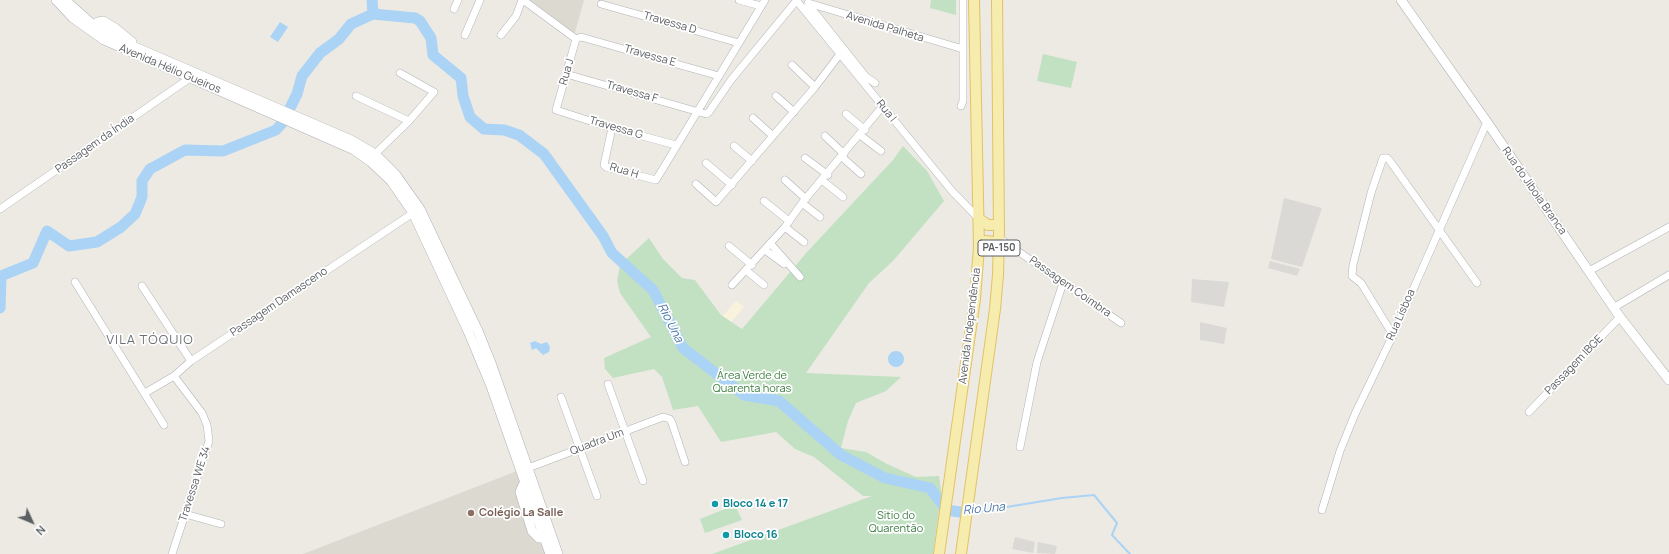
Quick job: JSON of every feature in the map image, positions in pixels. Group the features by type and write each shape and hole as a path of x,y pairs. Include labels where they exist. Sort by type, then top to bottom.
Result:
{"main road":[{"name":"Avenida Hélio Gueiros","path":"56,0 73,18 93,29 120,48 190,78 279,113"},
{"name":"Avenida Hélio Gueiros","path":"65,0 93,29"},
{"name":"Avenida Independência","path":"939,554 975,298 979,247 974,0"},
{"name":"Avenida Independência","path":"961,554 968,494 995,309 999,242 997,0"},
{"name":"Rua do Jiboia Branca","path":"1401,0 1487,122 1613,308 1669,380"},
{"name":"Avenida Hélio Gueiros","path":"93,29 98,22 103,21 124,35 139,49 294,120"},
{"path":"294,120 351,140 375,154 400,179 420,209 478,331 528,468 548,536 550,554"},
{"path":"294,120 361,154 391,181 413,213 447,284 482,365 524,483 520,492 527,521 534,534 539,538 548,536"},
{"path":"979,219 988,225 999,225"},
{"path":"979,247 986,242 999,242"},
{"path":"548,536 558,554"}],"street":[{"path":"454,9 458,0"},
{"path":"465,36 480,0"},
{"path":"501,35 516,16 523,0 579,38"},
{"path":"676,145 763,3 739,0"},
{"path":"697,111 706,114 709,112 731,80 796,0"},
{"name":"Rua I","path":"796,0 952,192 979,219"},
{"path":"961,106 963,101 963,0"},
{"path":"807,2 866,77 875,83"},
{"name":"Avenida Palheta","path":"807,2 963,49"},
{"name":"Travessa D","path":"601,4 739,43"},
{"name":"Rua J","path":"556,110 566,74 579,38"},
{"name":"Travessa E","path":"579,38 719,76"},
{"path":"696,184 716,202 815,87 840,54"},
{"path":"792,66 815,87"},
{"path":"375,154 409,121 434,92 400,73"},
{"name":"Travessa F","path":"566,74 697,111"},
{"name":"Passagem da Índia","path":"0,209 190,78"},
{"path":"356,96 409,121"},
{"path":"776,96 794,112"},
{"path":"732,285 747,271 787,224 804,201 828,175 882,107"},
{"name":"Travessa G","path":"556,110 612,128 676,145"},
{"path":"846,114 881,151"},
{"path":"753,118 773,136"},
{"name":"Rua Lisboa","path":"1322,510 1340,451 1355,414 1393,335 1487,122"},
{"name":"Rua H","path":"612,128 604,165 606,167 656,180 676,145"},
{"path":"825,136 861,174"},
{"path":"734,146 752,161"},
{"path":"805,158 828,175"},
{"path":"1393,335 1362,283 1352,276 1353,265 1370,193 1382,158 1387,158 1390,161 1477,283"},
{"path":"706,163 732,185"},
{"path":"785,180 820,218"},
{"path":"823,181 843,197"},
{"path":"764,201 804,242"},
{"name":"Passagem Damasceno","path":"145,393 174,376 191,361 413,213"},
{"path":"1589,272 1669,227"},
{"name":"Passagem Coimbra","path":"999,242 1063,283 1121,323"},
{"path":"770,244 800,277"},
{"path":"729,246 752,265"},
{"path":"765,250 785,264"},
{"path":"747,271 764,285"},
{"path":"1613,308 1669,275"},
{"path":"75,282 164,425"},
{"path":"1020,447 1037,362 1063,283"},
{"path":"142,286 191,361"},
{"name":"Passagem IBGE","path":"1529,412 1620,317"},
{"name":"Travessa WE 34","path":"172,554 209,441 207,425 202,413 174,376"},
{"path":"608,384 643,481"},
{"path":"561,397 597,496"},
{"name":"Quadra Um","path":"528,468 666,418 672,423 685,462"},
{"path":"185,514 222,524"}],"shaded area":[{"path":"526,0 584,0 574,36"},
{"path":"1284,198 1322,208 1302,267 1271,259"},
{"path":"1270,261 1300,269 1297,276 1268,268"},
{"path":"1192,279 1229,282 1224,307 1191,302"},
{"path":"736,301 744,307 731,322 723,316"},
{"path":"1200,322 1227,328 1224,344 1200,340"},
{"name":"Colégio La Salle","path":"517,471 546,554 303,554"},
{"path":"1015,537 1035,542 1033,553 1012,549"},
{"path":"1038,542 1057,546 1055,554 1037,553"}],"green space":[{"path":"931,0 956,0 956,15 930,8"},
{"path":"1043,54 1077,62 1071,88 1037,81"},
{"name":"Área Verde de Quarenta horas","path":"903,146 927,171 944,201 893,261 869,283 806,373 901,377 886,391 856,403 848,421 841,448 866,452 887,464 916,477 939,476 942,496 930,497 939,510 933,554 712,554 872,496 863,496 814,457 795,449 776,432 721,442 698,406 673,410 662,377 654,369 613,378 605,369 604,358 651,337 620,293 617,281 620,265 649,238 663,259 682,278 695,280 721,315 742,329 807,252 893,160"},
{"path":"735,505 742,520 705,533 700,519"}],"water":[{"path":"280,22 288,27 278,42 270,37"},
{"path":"535,341 541,344 547,342 550,347 549,352 543,355 536,348 532,350 530,343"},
{"path":"893,351 899,351 904,356 902,365 899,367 893,367 888,362 888,356"}],"waterway":[{"name":"Rio Una","path":"372,0 373,14 415,18 420,21 431,38 433,55 461,78 463,96 470,117 484,129 504,130 519,135 544,154 603,236 612,253 653,290 683,348 744,395 779,401 841,455 885,478 930,488 946,510 967,513"},
{"path":"0,308 1,276 33,263 47,231 69,246 97,242 121,227 135,214 142,197 142,181 150,169 185,150 223,151 276,130 283,122 297,94 302,76 320,53 339,39 351,24 373,14"},
{"name":"Rio Una","path":"970,513 1062,498 1094,495 1117,523 1112,535 1130,554"}],"place":[{"name":"Bloco 14 e 17","path":"715,504"},
{"name":"Colégio La Salle","path":"471,513"},
{"name":"Bloco 16","path":"726,535"}],"district":[{"name":"VILA TÓQUIO","path":"150,340"}],"park label":[{"name":"Sitio do Quarentão","path":"896,522"}]}
